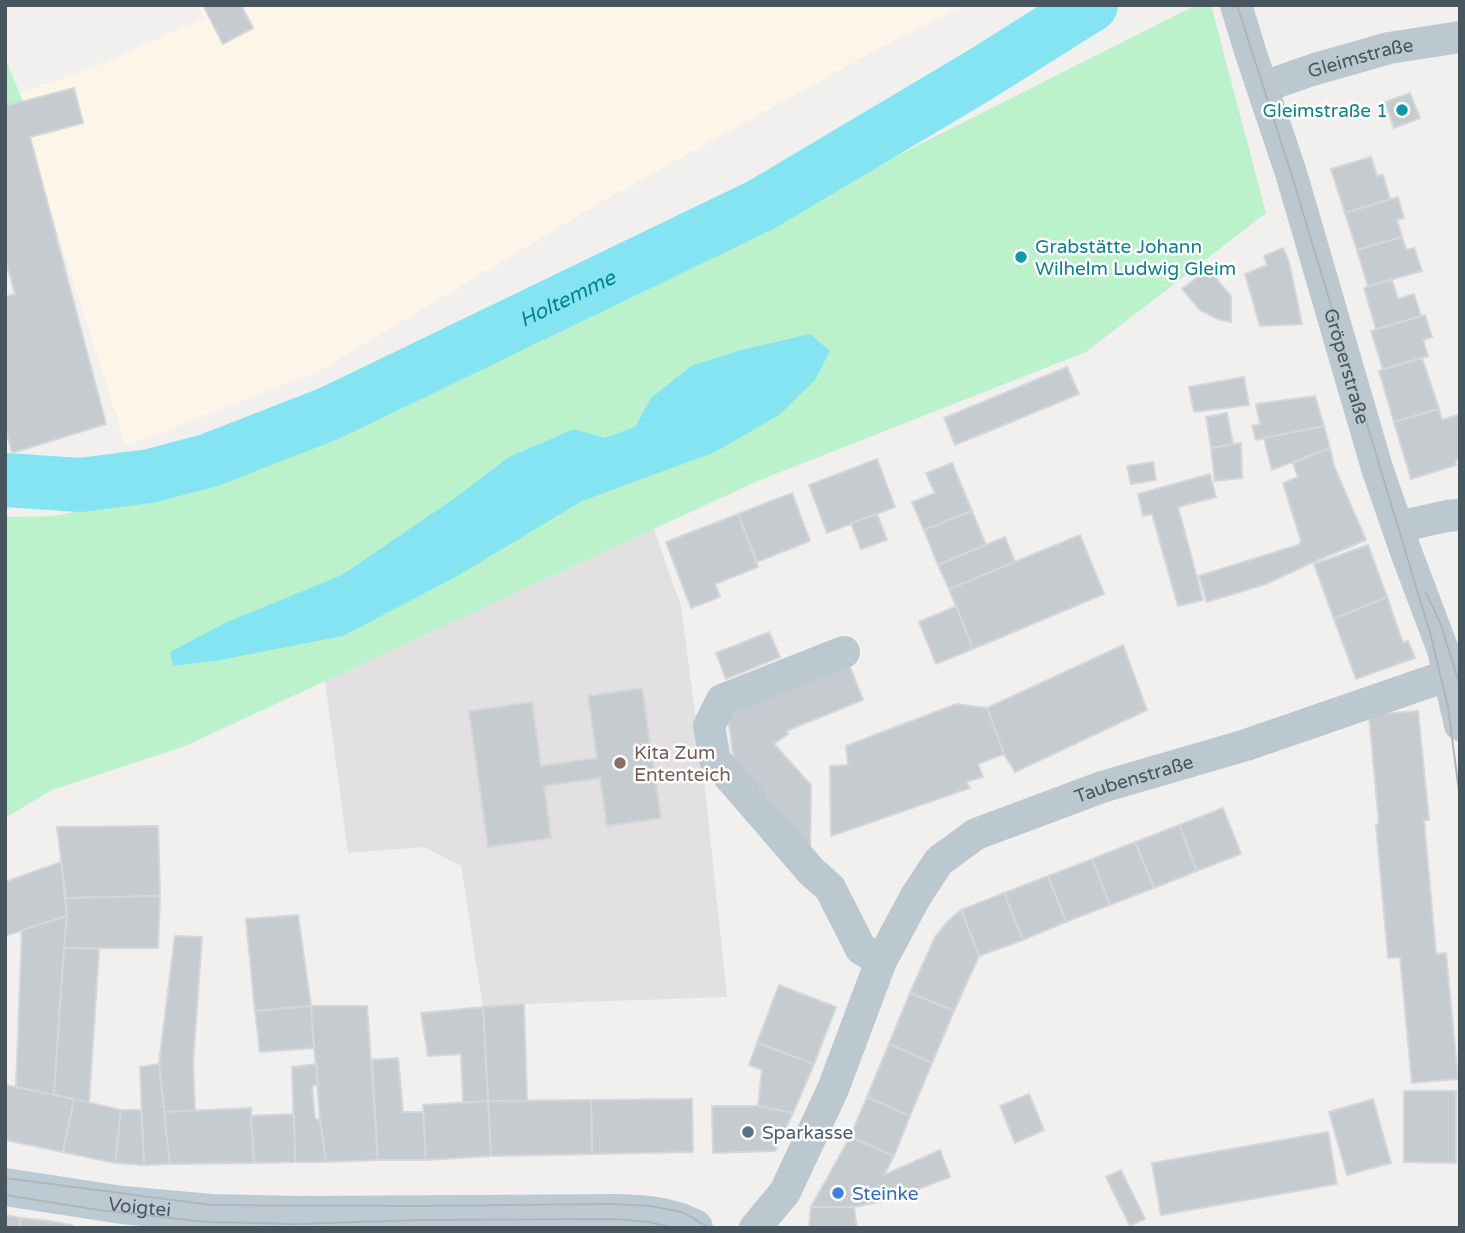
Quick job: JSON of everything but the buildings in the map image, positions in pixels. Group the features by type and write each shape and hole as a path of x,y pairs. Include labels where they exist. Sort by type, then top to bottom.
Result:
{"street":[{"name":"Gröperstraße","path":"1236,5 1291,173 1377,468 1443,650 1460,725"},
{"name":"Gleimstraße","path":"1263,87 1389,48 1460,37"},
{"path":"1398,527 1460,515"},
{"path":"844,652 722,700 709,726 715,760 811,871 830,888 861,949 881,961"},
{"name":"Taubenstraße","path":"755,1228 785,1192 834,1089 881,961 916,896 939,861 976,834 1102,787 1246,746 1449,675"},
{"name":"Voigtei","path":"5,1187 122,1205 211,1213 422,1221 617,1213 677,1219 694,1228"}],"shaded area":[{"path":"198,5 964,5 896,39 605,200 319,371 126,446 14,95 95,67 204,18"},
{"path":"654,529 681,606 706,797 727,997 483,1007 461,866 424,847 348,853 325,681"}],"green space":[{"path":"1196,5 1211,5 1266,213 1086,352 760,480 185,746 52,790 5,818 5,517 54,516 206,486 347,433"},
{"path":"5,57 23,102 5,106"}],"water":[{"path":"810,334 830,351 815,380 779,415 715,452 582,501 459,575 343,636 220,660 173,666 170,652 227,622 342,575 455,498 509,457 574,429 605,438 635,427 651,398 691,366 738,351"}],"waterway":[{"name":"Holtemme","path":"5,480 80,485 150,476 210,460 328,414 761,205 978,76 1091,5"}],"tram line":[{"path":"1237,5 1291,173 1431,636 1448,707 1460,799"},
{"path":"1426,593 1440,622 1460,686"},
{"path":"5,1178 211,1205 651,1206 682,1212 710,1228"},
{"path":"5,1195 99,1210 207,1222 295,1224 616,1219 674,1228"}],"place":[{"name":"Gleimstraße 1","path":"1402,110"},
{"name":"Grabstätte Johann Wilhelm Ludwig Gleim","path":"1021,257"},
{"name":"Kita Zum Ententeich","path":"620,763"},
{"name":"Sparkasse","path":"748,1132"},
{"name":"Steinke","path":"838,1193"}]}
